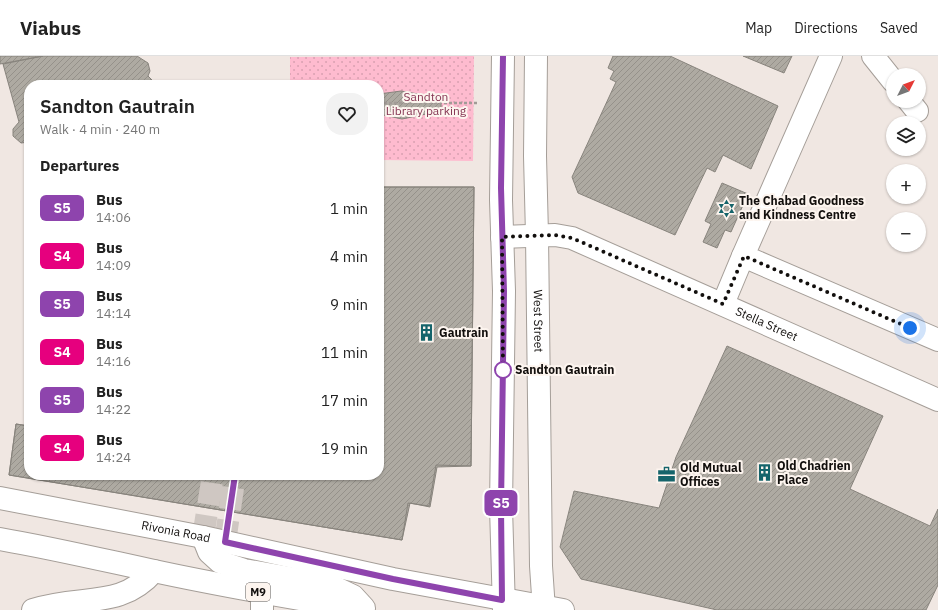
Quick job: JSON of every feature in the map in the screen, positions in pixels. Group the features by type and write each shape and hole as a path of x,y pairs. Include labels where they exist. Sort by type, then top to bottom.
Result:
{"street":[{"path":"503,56 501,507 503,605"},
{"name":"West Street","path":"536,56 535,156 541,566 550,609"},
{"path":"723,304 831,56"},
{"path":"873,56 886,72"},
{"name":"Stella Street","path":"502,237 555,235 572,238 937,398"},
{"path":"744,256 938,340"},
{"name":"Rivonia Road","path":"0,498 203,537 503,605 550,609"},
{"path":"203,537 209,552 220,562 244,570 312,582 336,588 353,596 366,610"},
{"name":"M9","path":"0,538 54,548 154,571 262,602 363,610"},
{"path":"0,551 54,548"},
{"path":"33,610 48,605 102,608 125,603 138,594 147,584 154,571"}],"path":[{"path":"384,103 479,103"}],"green space":[{"name":"Sandton Library parking","path":"474,56 473,161 384,160 384,80 290,80 290,57"}],"building":[{"path":"0,56 43,56 0,64"},
{"path":"43,56 137,56 148,63 150,71 148,76 152,80 24,80 24,143 21,143 13,136 13,129 19,122 3,64"},
{"path":"613,56 670,56 778,106 751,169 723,155 715,172 707,168 675,235 578,193 572,177 616,82 610,79 614,71 608,68"},
{"path":"743,56 792,56 784,73"},
{"path":"401,91 441,98 441,111 402,119 384,115 384,93"},
{"name":"The Chabad Goodness and Kindness Centre","path":"722,183 748,194 731,232 725,230 717,248 703,242 711,224 705,221"},
{"name":"Gautrain","path":"384,187 474,187 471,466 437,467 430,507 410,503 402,540 39,480 384,480"},
{"name":"Gautrain","path":"384,187 474,187 471,466 436,465 429,506 408,503 402,540 39,480 384,480"},
{"name":"Old Chadrien Place","path":"727,346 883,416 850,489 930,526 938,509 938,585 926,610 717,610 581,579 560,547 574,491 659,508 676,457"},
{"name":"Gautrain","path":"16,424 24,425 24,477 9,475"},
{"name":"Gautrain","path":"16,424 24,425 24,477 9,475"}],"tunnel":[{"path":"203,537 212,480"},
{"path":"225,542 234,480"}],"bus line":[{"name":"S5","path":"234,480 225,542 393,579 502,600 501,507 504,291 501,188 503,56"}],"place":[{"name":"The Chabad Goodness and Kindness Centre","path":"726,208"},
{"name":"Gautrain","path":"426,333"},
{"name":"Sandton Gautrain","path":"503,370"},
{"name":"Old Chadrien Place","path":"764,473"},
{"name":"Old Mutual Offices","path":"667,475"}],"route":[{"path":"503,370 502,371 504,291 502,237 555,235 572,238 723,304 744,256 910,328"}]}
